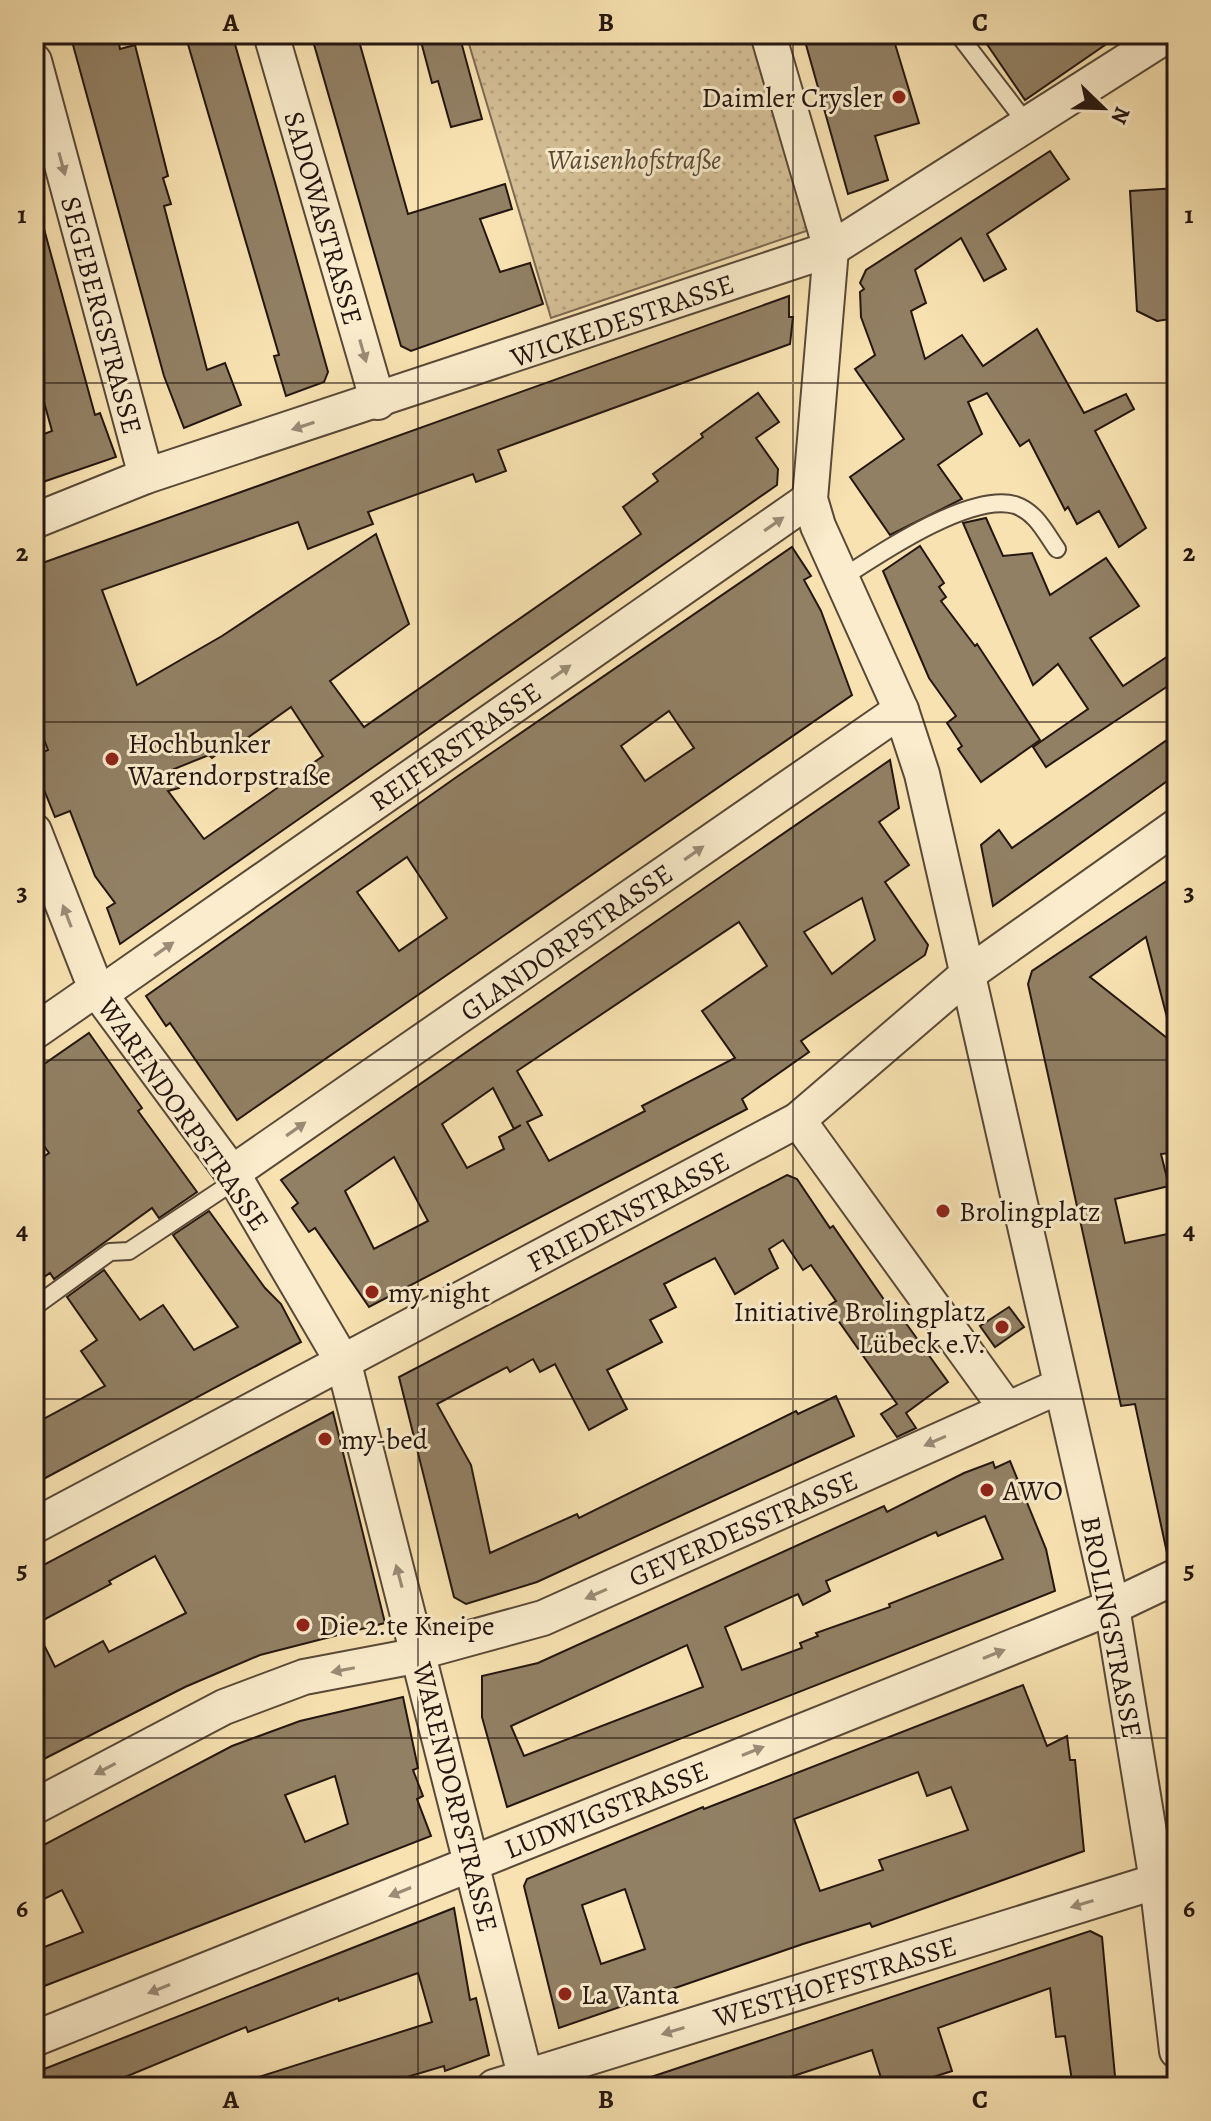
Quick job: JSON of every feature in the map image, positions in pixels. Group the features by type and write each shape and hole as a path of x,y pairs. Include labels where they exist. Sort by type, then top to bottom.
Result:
{"street":[{"name":"SADOWASTRASSE","path":"271,34 378,402"},
{"path":"768,34 831,249 810,499 818,526 901,710 922,774 968,974"},
{"name":"WICKEDESTRASSE","path":"34,521 146,476 378,402 831,249 1169,34"},
{"name":"SEGEBERGSTRASSE","path":"34,61 146,476"},
{"name":"REIFERSTRASSE","path":"34,1032 98,991 810,499"},
{"name":"GLANDORPSTRASSE","path":"234,1177 901,710"},
{"name":"FRIEDENSTRASSE","path":"34,1526 289,1389 344,1364 798,1120 968,974 1177,826"},
{"name":"WARENDORPSTRASSE","path":"34,831 98,991 234,1177 344,1364 473,1863 516,2084"},
{"name":"BROLINGSTRASSE","path":"968,974 1025,1257 1060,1386 1112,1607 1167,1878 1177,2051"},
{"path":"798,1120 1006,1408"},
{"name":"GEVERDESSTRASSE","path":"34,1807 224,1707 304,1677 420,1653 543,1618 1060,1386"},
{"name":"LUDWIGSTRASSE","path":"34,2039 1112,1607 1177,1576"},
{"name":"WESTHOFFSTRASSE","path":"516,2084 1167,1878"}],"lane":[{"path":"958,34 1027,124"},
{"path":"842,578 909,535 989,503 1015,505 1035,516 1057,549"},
{"path":"34,1307 110,1252 129,1251 234,1177"}],"green space":[{"name":"Waisenhofstraße","path":"466,34 751,34 809,230 551,318"}],"building":[{"path":"70,34 117,34 120,49 135,45 168,176 163,178 171,204 164,206 207,370 225,363 241,405 184,428 164,376"},
{"path":"185,34 232,34 328,372 324,382 286,396 274,356 279,355"},
{"path":"311,34 357,34 408,214 505,184 512,209 480,219 500,272 530,263 543,304 411,351 401,346"},
{"path":"419,34 459,34 482,119 451,127 438,81 432,83"},
{"path":"803,34 892,34 919,123 875,136 888,180 848,194"},
{"path":"980,34 1121,34 1025,100"},
{"path":"1050,151 1069,179 987,234 1006,269 984,281 961,238 915,270 926,303 911,311 925,359 962,335 983,366 1037,329 1084,413 1126,394 1134,409 1095,431 1146,528 1119,547 1099,511 1077,524 1068,507 1065,510 1029,440 1020,446 987,393 968,402 982,434 938,465 962,499 890,535 850,477 904,439 855,369 875,355 861,317 860,292 864,289 860,283 866,270"},
{"path":"1177,188 1177,318 1157,321 1137,311 1130,191"},
{"path":"41,218 95,415 100,413 116,457 34,485 34,438 52,431 34,366 34,219"},
{"path":"789,296 789,317 793,317 790,344 498,450 506,471 476,482 473,474 368,512 373,524 308,549 298,522 102,590 137,685 222,636 376,534 409,624 330,681 364,727 641,534 623,507 658,481 653,474 703,437 701,434 758,393 779,422 756,438 778,469 777,485 120,944 107,908 115,903 95,876 70,811 55,817 34,765 34,756 48,750 34,713 34,566","holes":["291,707 323,756 204,839 168,791 179,788 174,769 209,755 212,758 233,742 236,746"]},
{"path":"986,518 1003,556 1032,553 1050,595 1106,558 1139,606 1090,638 1123,686 1177,650 1177,680 1046,767 1033,747 1088,709 1058,664 1033,685 963,523"},
{"path":"920,546 944,583 939,587 946,597 941,601 975,646 977,644 1040,740 981,782 958,749 962,746 947,723 956,716 929,678 883,571"},
{"path":"792,547 811,576 804,580 821,611 852,695 237,1120 170,1023 166,1026 146,996 458,776","holes":["669,711 694,748 645,781 621,746","407,857 447,918 399,951 357,892"]},
{"path":"1177,733 1177,774 993,906 981,845 999,830 1012,848"},
{"path":"890,760 899,808 879,822 909,865 885,882 928,945 925,955 801,1041 809,1052 742,1099 747,1109 369,1307 315,1228 309,1232 292,1208 298,1203 281,1180","holes":["862,898 875,940 832,974 804,932","739,922 767,966 702,1011 735,1058 642,1106 645,1111 549,1161 527,1122 542,1115 517,1071","493,1088 514,1129 499,1137 504,1149 467,1168 442,1124","394,1157 428,1221 374,1249 345,1191"]},
{"path":"1177,874 1177,1024 1169,1025 1146,937 1090,977 1177,1046 1177,1152 1161,1154 1169,1186 1115,1199 1125,1243 1177,1232 1177,1552 1167,1553 1135,1404 1121,1406 1028,984 1032,971"},
{"path":"89,1033 142,1108 138,1111 197,1192 159,1218 152,1208 54,1279 50,1273 34,1284 34,1163 49,1153 34,1132 34,1071"},
{"path":"787,1175 797,1179 830,1228 833,1226 885,1301 890,1301 948,1382 906,1413 916,1428 897,1437 881,1414 897,1404 828,1306 836,1301 811,1265 803,1270 783,1240 769,1249 778,1268 735,1294 715,1258 664,1284 676,1307 650,1320 662,1342 607,1370 627,1409 589,1430 555,1364 540,1372 533,1359 510,1372 507,1367 437,1404 471,1465 490,1553 577,1514 579,1518 796,1411 798,1414 836,1396 854,1436 537,1582 466,1604 454,1597 399,1377"},
{"path":"209,1211 265,1288 281,1304 301,1342 34,1484 34,1424 105,1386 81,1351 97,1340 67,1297 104,1270 140,1320 163,1305 194,1350 238,1327 173,1235"},
{"name":"Initiative Brolingplatz Lübeck e.V.","path":"1009,1307 1024,1327 995,1347 980,1326"},
{"path":"333,1412 385,1623 260,1655 185,1687 34,1764 34,1570","holes":["155,1556 186,1613 109,1652 103,1641 55,1667 34,1625 111,1584 109,1581"]},
{"path":"1010,1461 1046,1549 1055,1591 507,1807 482,1717 482,1676 538,1663 884,1506 887,1512 964,1473 993,1462 995,1468","holes":["985,1516 1003,1559 889,1604 890,1607 816,1633 818,1636 800,1643 802,1648 742,1670 725,1627 798,1594 803,1605 830,1591 826,1581 936,1532 938,1536","687,1645 703,1687 524,1756 511,1726"]},
{"path":"1023,1685 1047,1746 1067,1736 1070,1760 1075,1760 1084,1851 872,1927 870,1923 803,1944 559,2028 524,1886 527,1879","holes":["918,1772 927,1796 951,1787 968,1830 879,1860 883,1870 820,1891 794,1819","625,1889 645,1949 601,1964 582,1905"]},
{"path":"403,1697 418,1768 413,1770 423,1796 417,1799 431,1836 34,1990 34,1951 83,1932 62,1890 34,1904 34,1850 232,1746 300,1721","holes":["335,1776 348,1824 305,1842 285,1795"]},
{"path":"454,1908 470,2000 476,1998 489,2055 445,2071 444,2066 373,2087 244,2087 243,2082 432,2022 418,1973 339,2001 338,1998 248,2032 246,2027 101,2087 34,2087 34,2073"},
{"path":"1090,1931 1102,1937 1116,2087 1073,2087 1065,2036 1056,2037 1050,1988 938,2028 952,2071 902,2087 884,2087 872,2050 760,2087 633,2087 633,2083"}],"place":[{"name":"Daimler Crysler","path":"899,97"},
{"name":"Hochbunker Warendorpstraße","path":"112,759"},
{"name":"Brolingplatz","path":"943,1211"},
{"name":"my night","path":"372,1292"},
{"name":"Initiative Brolingplatz Lübeck e.V.","path":"1002,1327"},
{"name":"my-bed","path":"325,1439"},
{"name":"AWO","path":"987,1490"},
{"name":"Die 2.te Kneipe","path":"303,1625"},
{"name":"La Vanta","path":"565,1994"}]}
